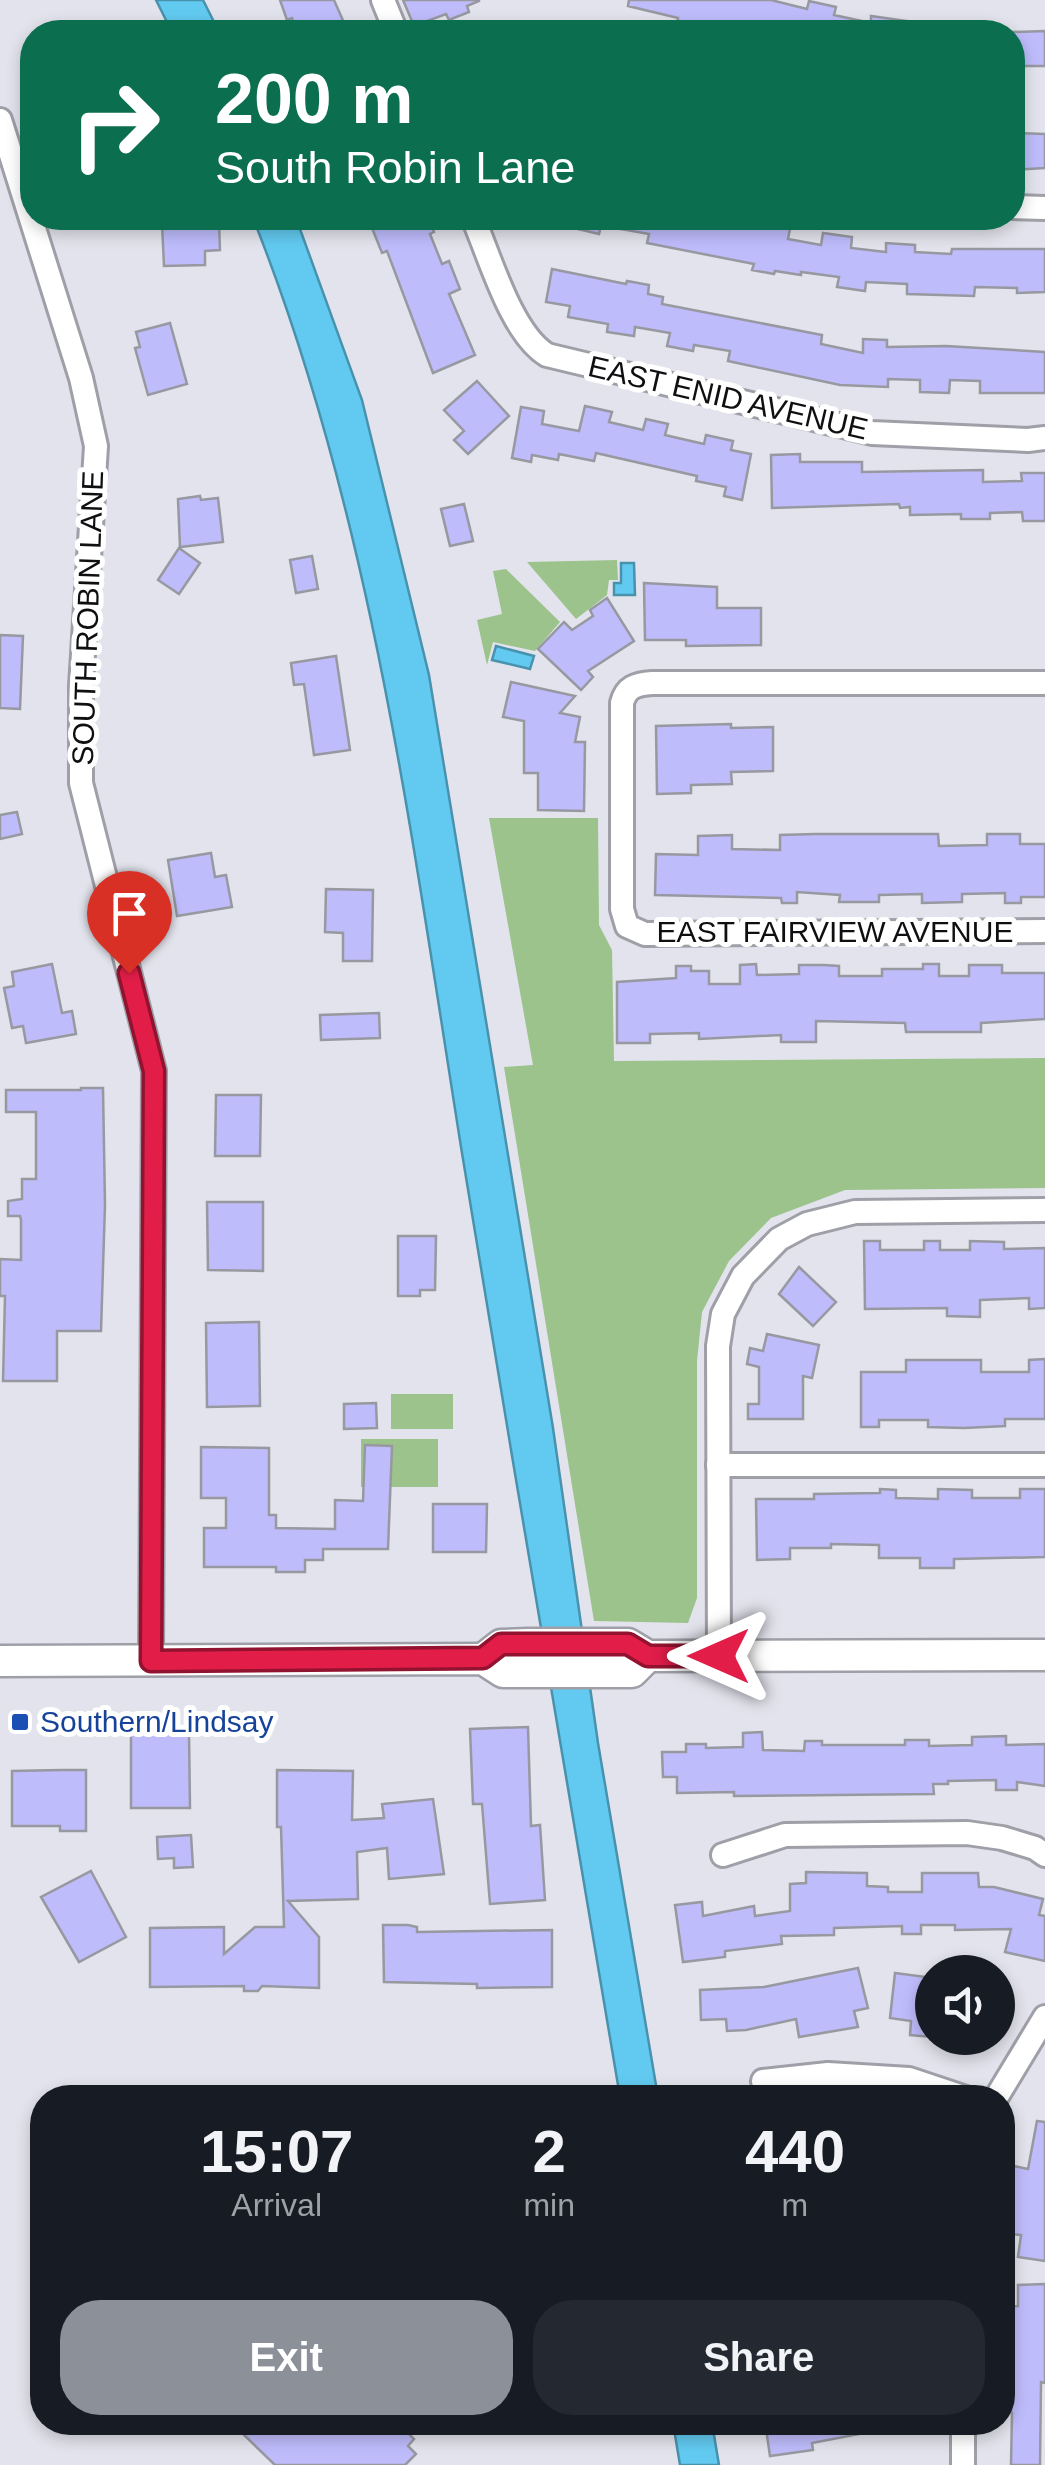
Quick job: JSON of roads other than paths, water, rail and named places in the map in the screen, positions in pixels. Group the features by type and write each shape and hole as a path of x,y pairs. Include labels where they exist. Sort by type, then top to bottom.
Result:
{"main road":[{"path":"0,1661 483,1658 501,1644 540,1658 587,1658 628,1644 648,1656 1045,1654"}],"street":[{"name":"SOUTH ROBIN LANE","path":"0,120 20,184"},
{"name":"SOUTH ROBIN LANE","path":"35,230 81,378 96,446 81,686 81,783 154,1071 151,1661"},
{"name":"EAST ENID AVENUE","path":"477,230 518,324 535,348 560,360 872,433 1045,438"},
{"name":"EAST FAIRVIEW AVENUE","path":"1045,682 652,683 632,686 624,692 622,703 622,909 627,926 645,934 1045,931"},
{"path":"719,1656 718,1346 723,1314 737,1286 768,1250 791,1231 839,1213 1045,1210"},
{"path":"718,1465 1045,1465"},
{"path":"723,1855 784,1836 967,1833 1042,1843"},
{"path":"1004,2085 1045,2017"},
{"path":"762,2082 828,2074 909,2079 927,2085"},
{"path":"963,2435 963,2465"}],"water":[{"path":"156,0 203,0 213,20 166,20"},
{"path":"257,230 300,230 362,400 429,675 656,2085 618,2085 383,676 328,444 294,330"},
{"path":"621,563 634,563 635,595 614,595 614,583 621,583"},
{"path":"496,646 534,656 530,669 492,660"},
{"path":"675,2435 714,2435 719,2465 680,2465"}],"place":[{"name":"Southern/Lindsay","path":"20,1722"}]}
